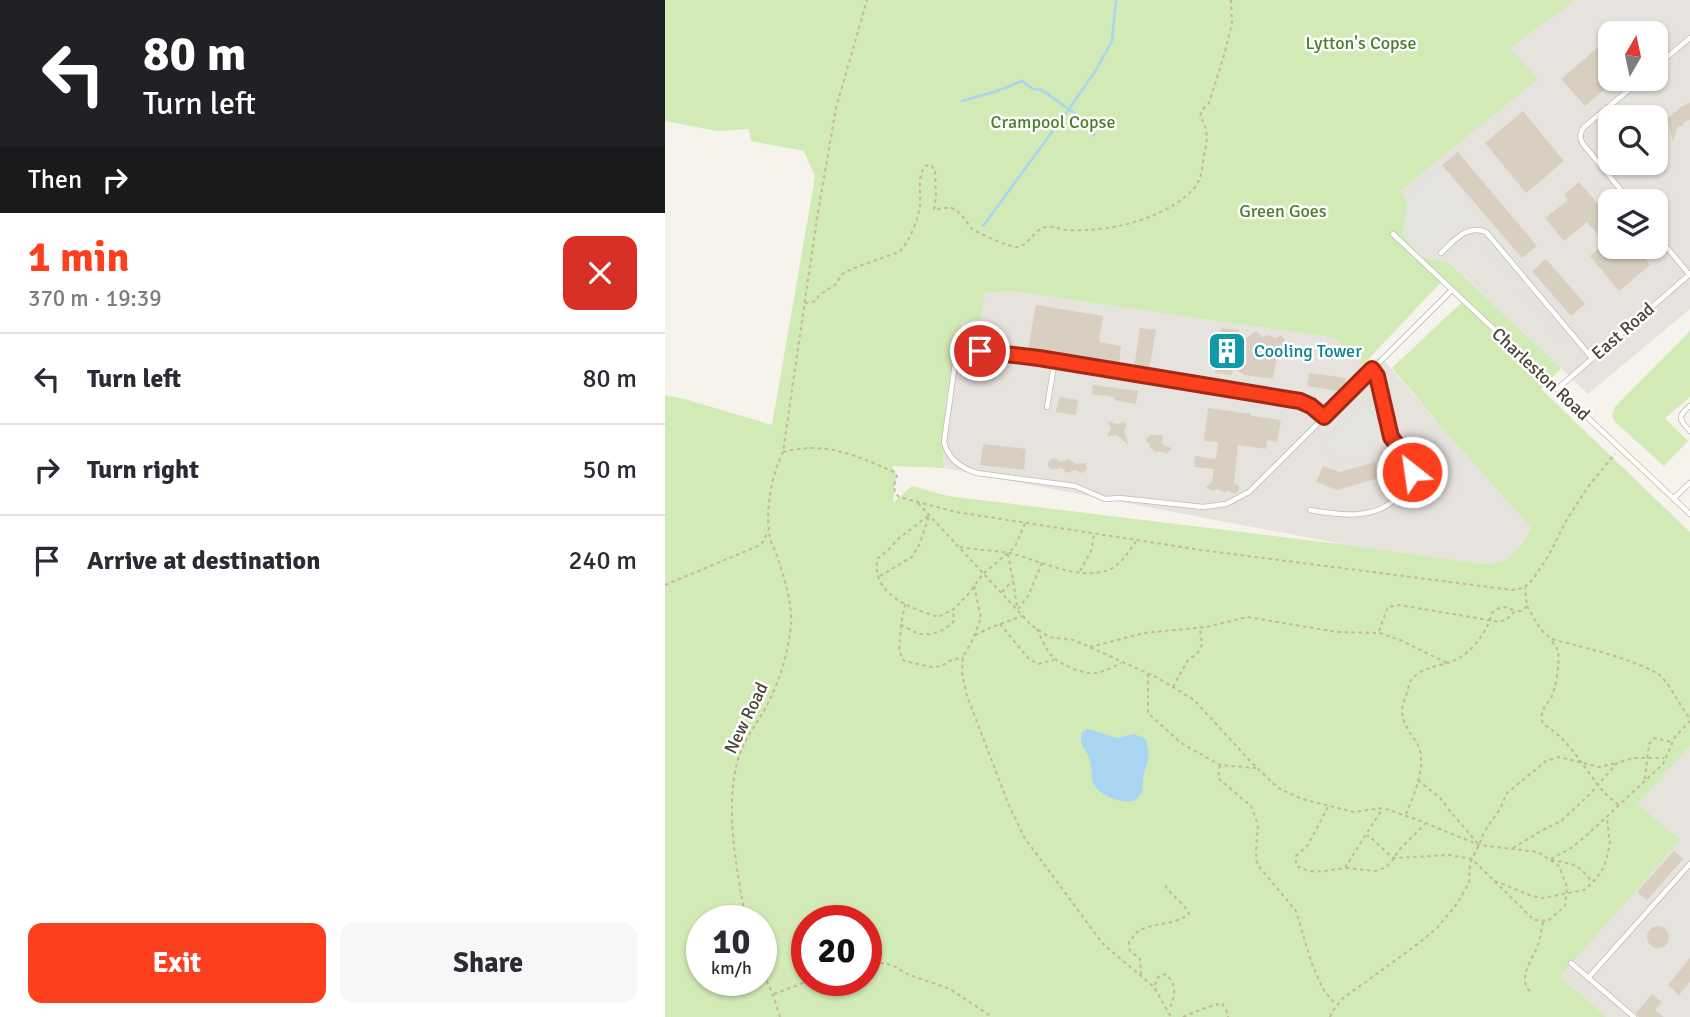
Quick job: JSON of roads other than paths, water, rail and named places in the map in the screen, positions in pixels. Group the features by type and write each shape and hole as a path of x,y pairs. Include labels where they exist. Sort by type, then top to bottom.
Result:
{"lane":[{"path":"1668,56 1690,38"},
{"path":"1620,189 1583,144 1581,133 1584,127 1628,91"},
{"path":"1441,253 1465,232 1479,229 1486,232 1592,358"},
{"name":"Charleston Road","path":"1393,234 1690,514"},
{"path":"1668,248 1690,274"},
{"name":"East Road","path":"1557,389 1690,274"},
{"path":"1324,417 1300,401 1055,360 980,351 966,353 957,358 944,435 945,448 951,458 977,473 1075,486 1105,499 1120,498 1210,507 1232,502 1249,492 1452,290"},
{"path":"1047,407 1055,360"},
{"path":"1310,510 1355,515 1372,512 1394,502 1411,479 1411,463 1391,437 1377,376 1372,369"},
{"path":"1690,406 1681,416 1682,422 1690,431"},
{"path":"1674,499 1690,483"},
{"path":"1588,978 1690,864"},
{"path":"1571,963 1634,1017"}],"water":[{"path":"1088,729 1117,738 1134,734 1146,739 1149,756 1142,792 1136,800 1118,800 1096,788 1092,780 1090,761 1081,739 1083,731"}],"waterway":[{"path":"983,226 1096,70 1112,41 1116,0"},
{"path":"962,101 1022,81 1033,89 1042,90 1088,123 1094,135"}],"place":[{"name":"Cooling Tower","path":"1227,351"}],"park label":[{"name":"Lytton's Copse","path":"1361,43"},
{"name":"Crampool Copse","path":"1053,122"},
{"name":"Green Goes","path":"1283,211"}]}
